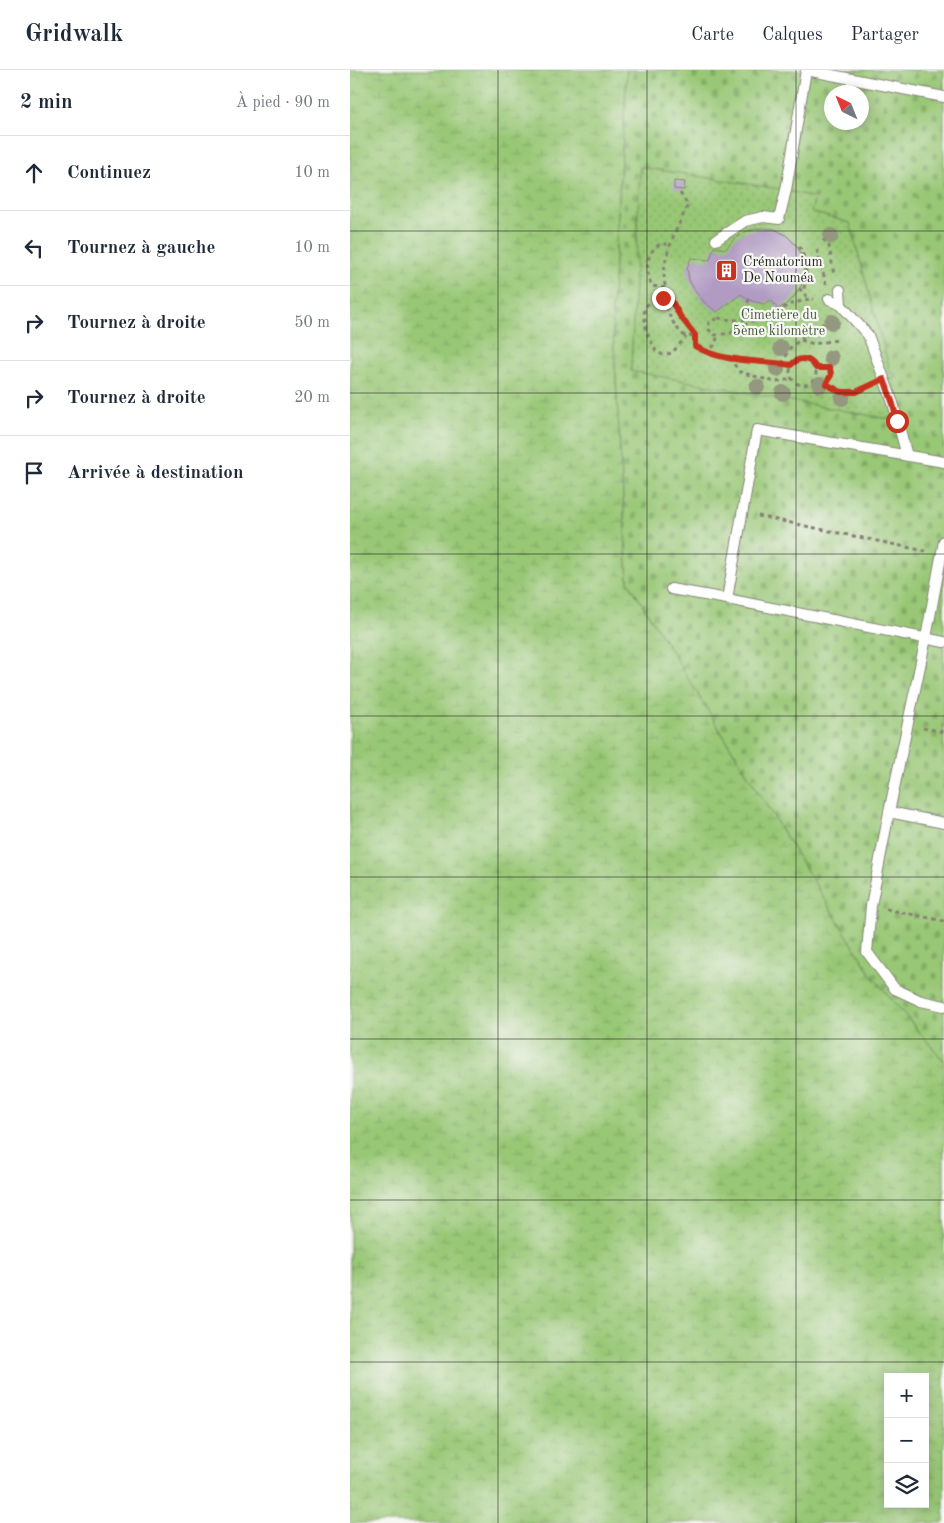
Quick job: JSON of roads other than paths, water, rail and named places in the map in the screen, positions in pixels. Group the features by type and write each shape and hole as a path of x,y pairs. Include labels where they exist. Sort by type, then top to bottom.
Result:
{"lane":[{"path":"716,240 745,221 763,217 779,219 786,190 806,70 944,97"},
{"path":"840,290 841,305"},
{"path":"829,299 841,305 868,335 893,404 907,456"},
{"path":"727,599 757,430 944,462"},
{"path":"944,542 871,906 867,952 895,989 921,1001 944,1006"},
{"path":"671,589 944,642"},
{"path":"889,812 944,823"}],"place":[{"name":"Crématorium De Nouméa","path":"727,270"}],"park label":[{"name":"Cimetière du 5ème kilomètre","path":"779,324"}]}
